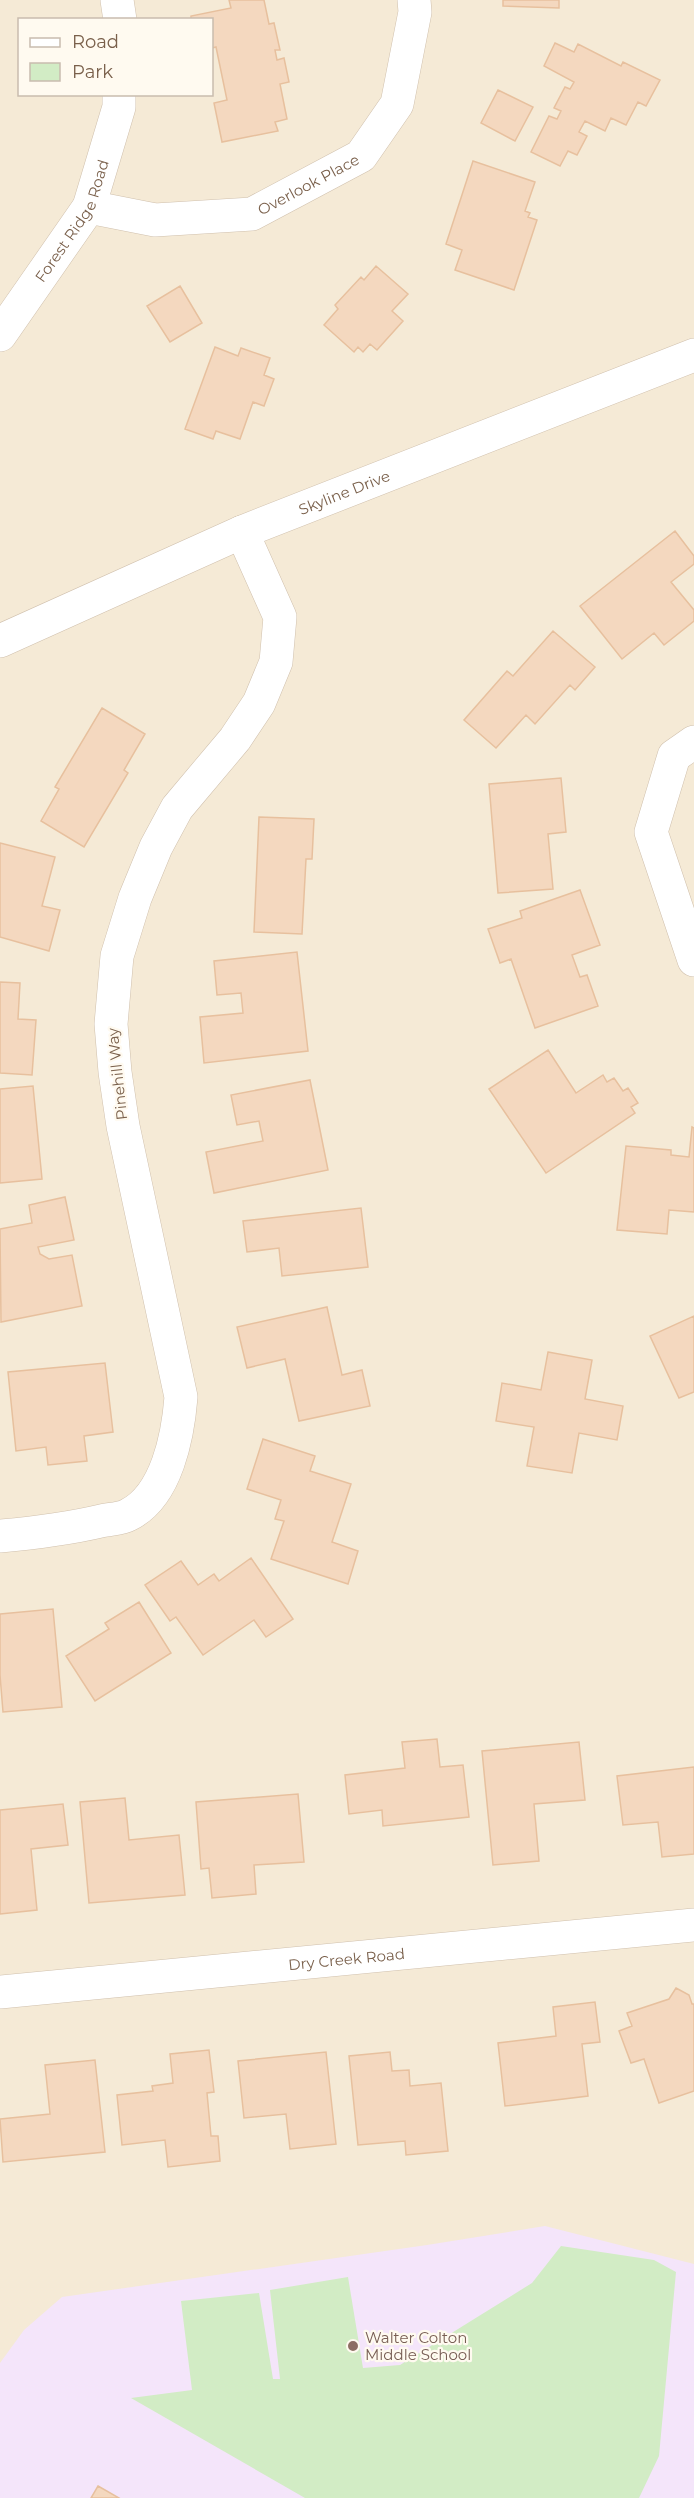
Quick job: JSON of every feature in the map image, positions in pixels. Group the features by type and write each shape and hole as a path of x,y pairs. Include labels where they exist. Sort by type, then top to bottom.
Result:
{"street":[{"path":"117,0 120,18"},
{"name":"Overlook Place","path":"89,207 155,220 252,214 361,156 397,104 415,12 414,0"},
{"name":"Forest Ridge Road","path":"0,335 89,207 118,107 119,96"},
{"name":"Skyline Drive","path":"0,641 242,532 694,355"},
{"name":"Pinehill Way","path":"0,1536 66,1529 129,1515 150,1496 168,1465 178,1433 181,1397 123,1126 111,1024 117,956 135,898 156,847 177,808 235,739 259,703 276,662 280,617 242,532"},
{"path":"694,742 674,756 651,832 694,960"},
{"name":"Dry Creek Road","path":"0,1992 694,1925"}],"shaded area":[{"path":"0,0 694,0 694,2498 0,2498"},
{"name":"Walter Colton Middle School","path":"545,2226 694,2264 694,2498 0,2498 0,2363 24,2330 62,2297"}],"green space":[{"path":"561,2246 654,2260 676,2272 659,2456 639,2498 305,2498 131,2398 192,2390 181,2301 259,2293 273,2379 280,2379 270,2290 348,2277 363,2368 400,2365 532,2283"}],"building":[{"path":"229,0 264,0 269,24 274,23 280,50 275,50 277,60 284,58 289,82 280,84 287,119 275,122 278,131 222,142 214,103 227,100 216,47 213,48 213,18 191,18 191,16 231,8"},
{"path":"503,0 559,0 559,8 503,6"},
{"path":"555,43 574,52 578,44 621,66 623,62 660,80 646,106 638,102 626,125 611,118 605,131 585,121 579,132 587,136 577,155 568,151 560,166 531,152 549,116 557,119 561,111 554,108 565,87 570,89 574,82 544,66"},
{"path":"498,90 533,107 515,141 481,123"},
{"path":"473,161 535,182 525,211 530,213 528,217 537,220 514,290 455,270 462,250 446,244"},
{"path":"376,266 408,294 392,311 403,321 377,350 370,344 363,352 358,347 354,352 324,325 338,309 335,305 361,277 364,280"},
{"path":"180,286 202,323 170,342 147,306"},
{"path":"215,347 238,356 241,348 270,358 264,375 274,379 264,406 253,402 240,439 216,431 213,439 185,429"},
{"path":"675,531 694,556 694,564 671,582 694,610 694,621 664,645 654,633 622,659 580,606"},
{"path":"553,631 595,667 575,690 570,685 535,724 526,715 496,748 464,720 507,671 513,676"},
{"path":"102,708 145,734 124,770 128,773 84,847 41,821 59,789 55,787"},
{"path":"561,778 566,832 548,834 553,889 498,893 489,784"},
{"path":"259,817 314,819 312,859 306,859 302,934 254,932"},
{"path":"0,843 55,857 42,906 60,910 49,951 0,937"},
{"path":"580,890 600,945 572,955 580,977 587,975 598,1006 535,1028 511,959 500,963 488,929 522,918 520,911"},
{"path":"297,952 308,1051 204,1063 200,1017 243,1013 241,993 217,995 214,961"},
{"path":"0,982 20,983 18,1019 36,1020 32,1075 0,1073"},
{"path":"548,1050 576,1093 603,1075 607,1082 614,1078 623,1091 628,1088 638,1103 631,1107 635,1113 546,1173 489,1089"},
{"path":"310,1080 328,1170 214,1193 206,1152 263,1141 259,1121 237,1125 231,1095"},
{"path":"33,1086 42,1179 0,1183 0,1089"},
{"path":"692,1127 694,1128 694,1212 669,1210 667,1234 617,1230 626,1146 671,1150 671,1155 689,1157"},
{"path":"65,1197 74,1240 38,1247 40,1254 49,1259 72,1255 82,1306 1,1322 0,1229 32,1223 29,1205"},
{"path":"361,1208 368,1267 282,1276 279,1248 247,1252 243,1221"},
{"path":"327,1307 342,1375 362,1370 370,1406 299,1421 285,1359 247,1368 237,1327"},
{"path":"694,1316 694,1392 679,1398 650,1336"},
{"path":"548,1352 592,1360 585,1399 623,1406 617,1440 579,1433 572,1473 527,1466 534,1427 496,1421 502,1383 541,1390"},
{"path":"105,1363 113,1432 84,1436 87,1461 48,1465 46,1447 16,1451 8,1372"},
{"path":"263,1439 315,1456 310,1471 351,1484 332,1542 358,1551 348,1584 271,1559 284,1521 275,1519 281,1500 247,1489"},
{"path":"251,1558 293,1619 266,1637 254,1620 203,1655 176,1617 170,1621 145,1585 181,1561 198,1585 214,1574 219,1581"},
{"path":"139,1602 171,1653 95,1701 66,1656 109,1629 105,1623"},
{"path":"53,1609 62,1707 3,1712 0,1675 0,1614"},
{"path":"437,1739 440,1767 463,1765 469,1817 383,1826 382,1810 349,1814 345,1775 405,1768 402,1742"},
{"path":"579,1742 585,1800 534,1804 539,1861 493,1865 482,1751"},
{"path":"694,1767 694,1854 662,1857 658,1822 623,1825 617,1776"},
{"path":"298,1794 304,1862 254,1865 256,1894 212,1898 209,1868 201,1869 196,1802"},
{"path":"125,1798 129,1840 179,1835 185,1895 89,1903 80,1802"},
{"path":"63,1804 68,1845 31,1849 37,1910 0,1914 0,1810"},
{"path":"676,1988 689,1995 694,2004 694,2091 659,2103 644,2059 631,2063 619,2031 632,2026 627,2013 669,1999"},
{"path":"595,2002 600,2042 582,2044 588,2096 505,2106 498,2043 556,2036 553,2007"},
{"path":"209,2050 214,2092 207,2093 211,2136 218,2136 220,2161 168,2167 165,2140 122,2145 117,2095 153,2091 152,2086 173,2083 170,2054"},
{"path":"326,2052 336,2144 290,2149 286,2114 244,2118 238,2061"},
{"path":"390,2052 392,2071 409,2070 410,2086 441,2083 448,2151 406,2155 405,2141 358,2145 349,2056"},
{"path":"95,2060 105,2152 3,2162 0,2119 50,2114 45,2065"},
{"path":"98,2486 119,2498 91,2498"}],"place":[{"name":"Walter Colton Middle School","path":"353,2346"}]}
